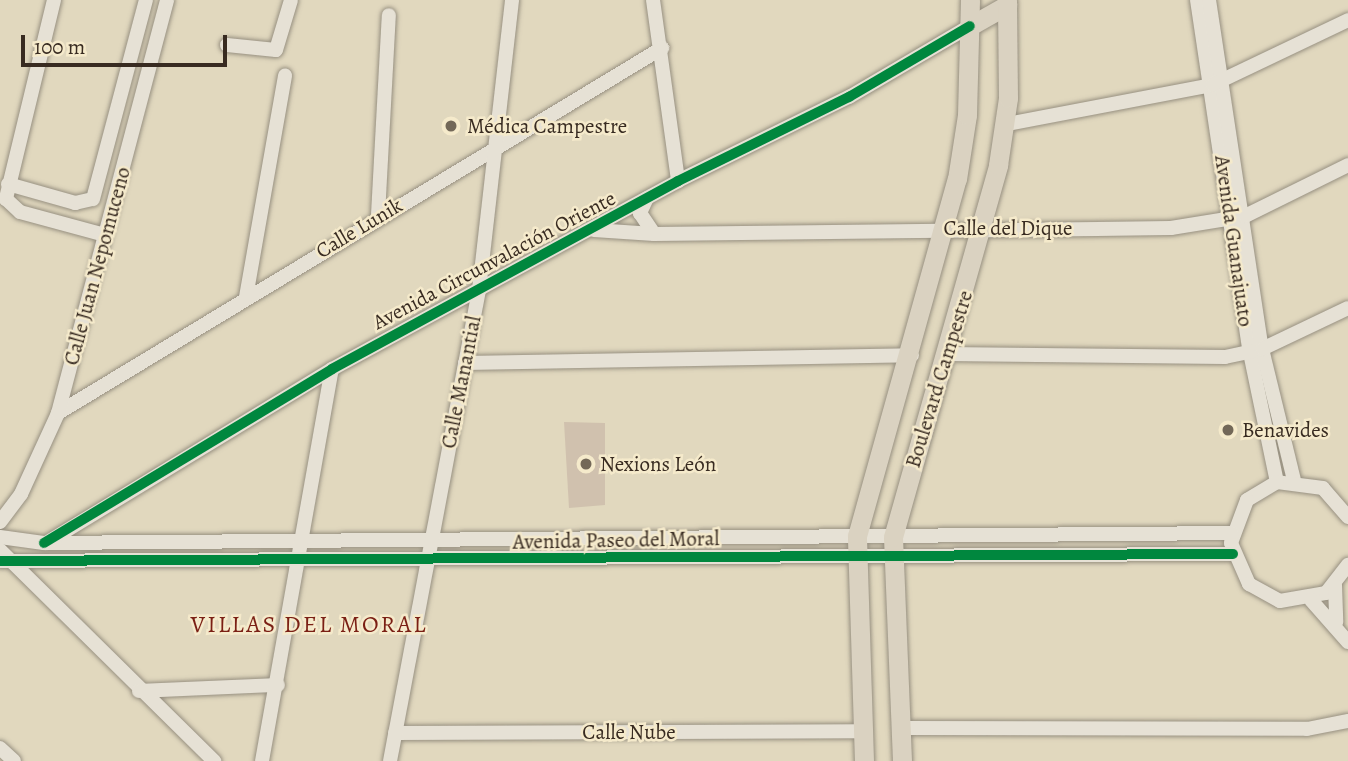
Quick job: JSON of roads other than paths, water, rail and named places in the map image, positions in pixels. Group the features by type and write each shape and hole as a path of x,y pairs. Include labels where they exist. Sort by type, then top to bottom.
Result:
{"main road":[{"name":"Boulevard Campestre","path":"864,761 857,536 912,355 963,148 970,0"},
{"name":"Boulevard Campestre","path":"902,761 894,537 984,227 1007,124 1009,2"},
{"path":"970,26 1009,2"}],"street":[{"path":"54,0 6,199 13,208 105,235"},
{"path":"8,184 75,202 93,199 146,0"},
{"name":"Calle Juan Nepomuceno","path":"0,522 21,494 58,414 167,0"},
{"path":"227,45 276,50 291,0"},
{"name":"Calle Manantial","path":"390,761 430,538 479,290 512,0"},
{"path":"653,0 662,48 678,181"},
{"name":"Avenida Guanajuato","path":"1196,0 1218,83 1245,216 1256,351 1294,480"},
{"name":"Avenida Guanajuato","path":"1209,0 1230,221 1256,351 1277,482"},
{"path":"378,215 389,15"},
{"path":"1007,124 1218,83 1348,20"},
{"name":"Avenida Circunvalación Oriente","path":"44,543 332,369 594,230 678,181 849,97 970,26"},
{"name":"Calle Lunik","path":"58,414 378,215 497,150 662,48"},
{"path":"246,297 285,75"},
{"name":"Calle del Dique","path":"594,230 654,234 945,227 1171,228 1230,221 1245,216 1348,165"},
{"path":"647,198 640,213 654,234"},
{"path":"948,354 1256,351 1348,308"},
{"path":"465,363 912,355"},
{"path":"262,761 278,685 296,555 332,369"},
{"path":"1346,509 1323,488 1294,480 1277,482 1247,500 1232,533 1233,554 1239,570 1263,595 1311,600 1336,622 1348,642"},
{"name":"Avenida Paseo del Moral","path":"0,537 44,543 300,536 894,537 1232,533"},
{"path":"0,550 5,561 214,761"},
{"name":"Avenida Paseo del Moral","path":"5,561 296,555 427,563 893,560 1233,554"},
{"path":"1311,600 1335,584 1348,565"},
{"path":"1335,584 1336,622"},
{"path":"139,691 278,685"},
{"path":"901,729 1307,729 1348,721"},
{"name":"Calle Nube","path":"396,733 863,731"},
{"path":"0,748 14,761"}],"place":[{"name":"Médica Campestre","path":"451,126"},
{"name":"Benavides","path":"1228,430"},
{"name":"Nexions León","path":"586,464"}],"district":[{"name":"VILLAS DEL MORAL","path":"309,625"}]}
